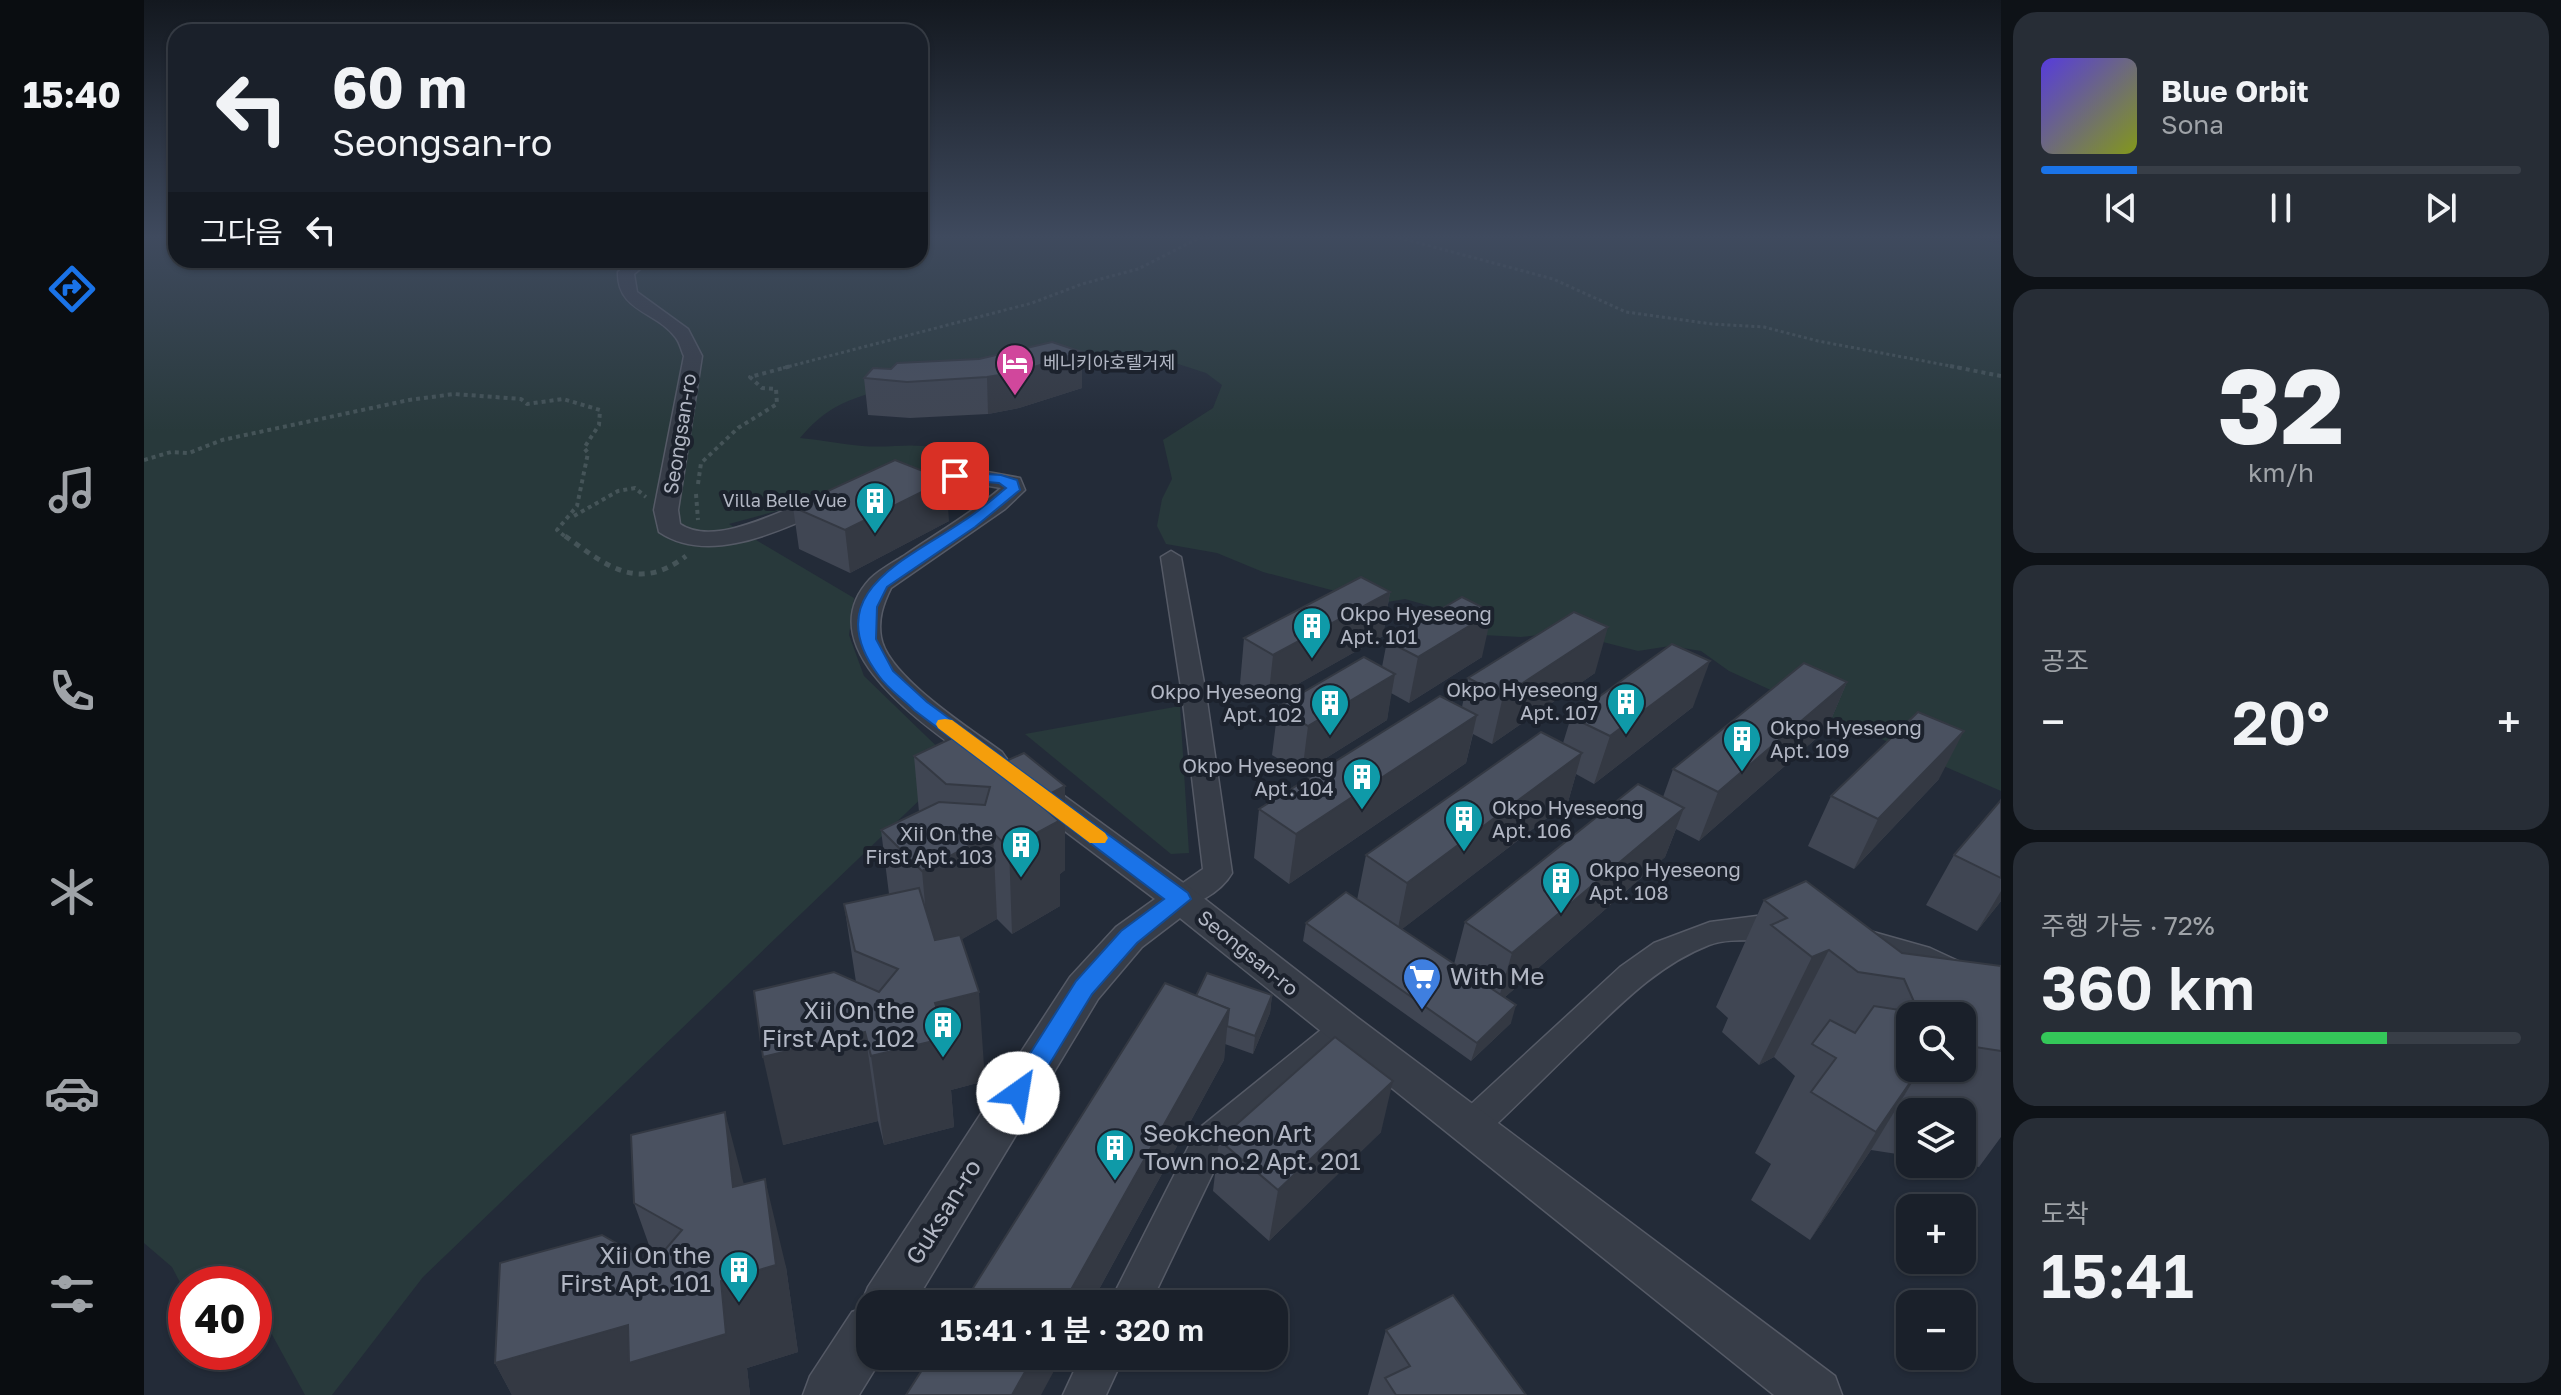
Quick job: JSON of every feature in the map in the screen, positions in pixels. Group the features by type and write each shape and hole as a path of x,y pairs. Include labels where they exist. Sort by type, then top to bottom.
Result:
{"street":[{"name":"Seongsan-ro","path":"636,301 685,335 693,356 666,510 668,527 684,537 714,538 751,530 866,490 939,477 971,476 1012,483 1013,490 997,504 880,584 868,607 867,639 886,674 921,706 1180,899 1344,1030 1816,1395"},
{"path":"1171,557 1194,694 1218,873 1180,899"},
{"name":"Guksan-ro","path":"895,1290 1084,988 1129,937 1180,899"},
{"path":"1470,1127 1631,975 1665,951 1710,933 1757,927 1824,933 1878,943 1919,956 2001,995"},
{"path":"1136,1290 1210,1141 1344,1030"},
{"path":"829,1395 856,1352"},
{"path":"1084,1395 1096,1370"}],"path":[{"path":"670,494 648,498 635,488 618,491 557,530 632,575 665,572 692,551 701,537 695,500 701,463 738,428 777,404 776,389 762,388 750,377 1037,301"},
{"path":"1602,301 1626,312 1712,324 1764,327 1818,341 2001,376"},
{"path":"144,460 171,452 189,453 222,440 409,400 454,394 521,399 527,404 563,399 600,410 599,425 584,448 588,453 580,501 574,517"}],"shaded area":[{"path":"144,301 2001,301 2001,791 1729,671 1701,651 1670,646 1638,651 1564,632 1521,637 1482,635 1451,612 1405,599 1364,606 1335,591 1263,572 1217,553 1166,544 1157,526 1162,499 1172,479 1163,440 1213,408 1222,385 1206,373 1175,363 1105,364 878,391 834,408 800,438 877,447 925,446 965,460 729,524 854,598 849,635 864,676 956,765 423,1277 332,1395 305,1395 272,1334 272,1266 171,1266 144,1243"},
{"path":"1180,706 1189,853 1171,854 1025,734"}],"building":[{"path":"1052,342 1082,352 1018,372 987,377 907,382 864,378 873,368 891,369 897,363 979,359"},
{"path":"895,460 946,480 845,530 793,507"},
{"path":"1361,577 1390,592 1273,655 1244,638"},
{"path":"1462,597 1492,612 1418,657 1387,641"},
{"path":"1574,612 1608,627 1503,696 1468,678"},
{"path":"1672,644 1710,661 1610,736 1571,717"},
{"path":"1364,657 1395,674 1308,726 1278,707"},
{"path":"1804,663 1847,682 1718,792 1673,769"},
{"path":"1440,696 1477,715 1296,834 1259,809"},
{"path":"1918,712 1964,731 1878,819 1831,796"},
{"path":"969,730 1006,761 1024,753 1065,786 1036,801 1059,821 1009,848 993,833 922,871 881,830 939,802 985,805 990,787 946,784 914,756"},
{"path":"1541,732 1582,753 1407,883 1366,855"},
{"path":"1638,784 1684,808 1512,953 1465,922"},
{"path":"2001,800 2001,878 1954,855"},
{"path":"1806,881 1902,953 2001,966 2001,1051 1976,1047 1976,1002 1914,1002 1904,979 1858,972 1829,950 1812,957 1771,925 1787,918 1764,900"},
{"path":"919,888 935,940 960,935 979,992 935,1003 946,1038 871,1056 865,1032 763,1057 754,991 834,972 879,992 898,969 855,951 844,904"},
{"path":"1346,892 1516,1005 1477,1043 1306,923"},
{"path":"1207,973 1272,995 1255,1036 1227,1026 1229,1009 1196,996"},
{"path":"1165,983 1229,1009 1071,1290 972,1290"},
{"path":"1874,1006 1896,1009 1896,1082 1910,1082 1899,1098 1896,1098 1896,1103 1876,1132 1811,1092 1836,1058 1812,1044 1830,1020 1855,1033"},
{"path":"1335,1037 1393,1081 1278,1190 1219,1140"},
{"path":"725,1112 733,1187 765,1179 776,1265 721,1281 726,1334 629,1363 628,1325 495,1363 500,1263 602,1235 653,1264 682,1230 634,1203 631,1135"},
{"path":"1453,1295 1526,1395 1396,1395 1385,1378 1410,1366 1386,1330"},
{"path":"922,1370 1026,1370 1012,1395 906,1395"}],"slow traffic":[{"path":"945,724 1098,838"}],"place":[{"name":"베니키아호텔거제","path":"1015,397"},
{"name":"Villa Belle Vue","path":"875,535"},
{"name":"Okpo Hyeseong Apt. 101","path":"1312,660"},
{"name":"Okpo Hyeseong Apt. 107","path":"1626,736"},
{"name":"Okpo Hyeseong Apt. 102","path":"1330,737"},
{"name":"Okpo Hyeseong Apt. 109","path":"1742,773"},
{"name":"Okpo Hyeseong Apt. 104","path":"1362,811"},
{"name":"Okpo Hyeseong Apt. 106","path":"1464,853"},
{"name":"Xii On the First Apt. 103","path":"1021,879"},
{"name":"Okpo Hyeseong Apt. 108","path":"1561,915"},
{"name":"With Me","path":"1422,1011"},
{"name":"Xii On the First Apt. 102","path":"943,1059"},
{"name":"Seokcheon Art Town no.2 Apt. 201","path":"1115,1182"},
{"name":"Xii On the First Apt. 101","path":"739,1304"}],"route":[{"path":"955,476 1001,479 1012,483 1013,490 970,524 880,584 868,607 867,639 886,674 921,706 1180,899 1129,937 1084,988 1018,1093"}]}
